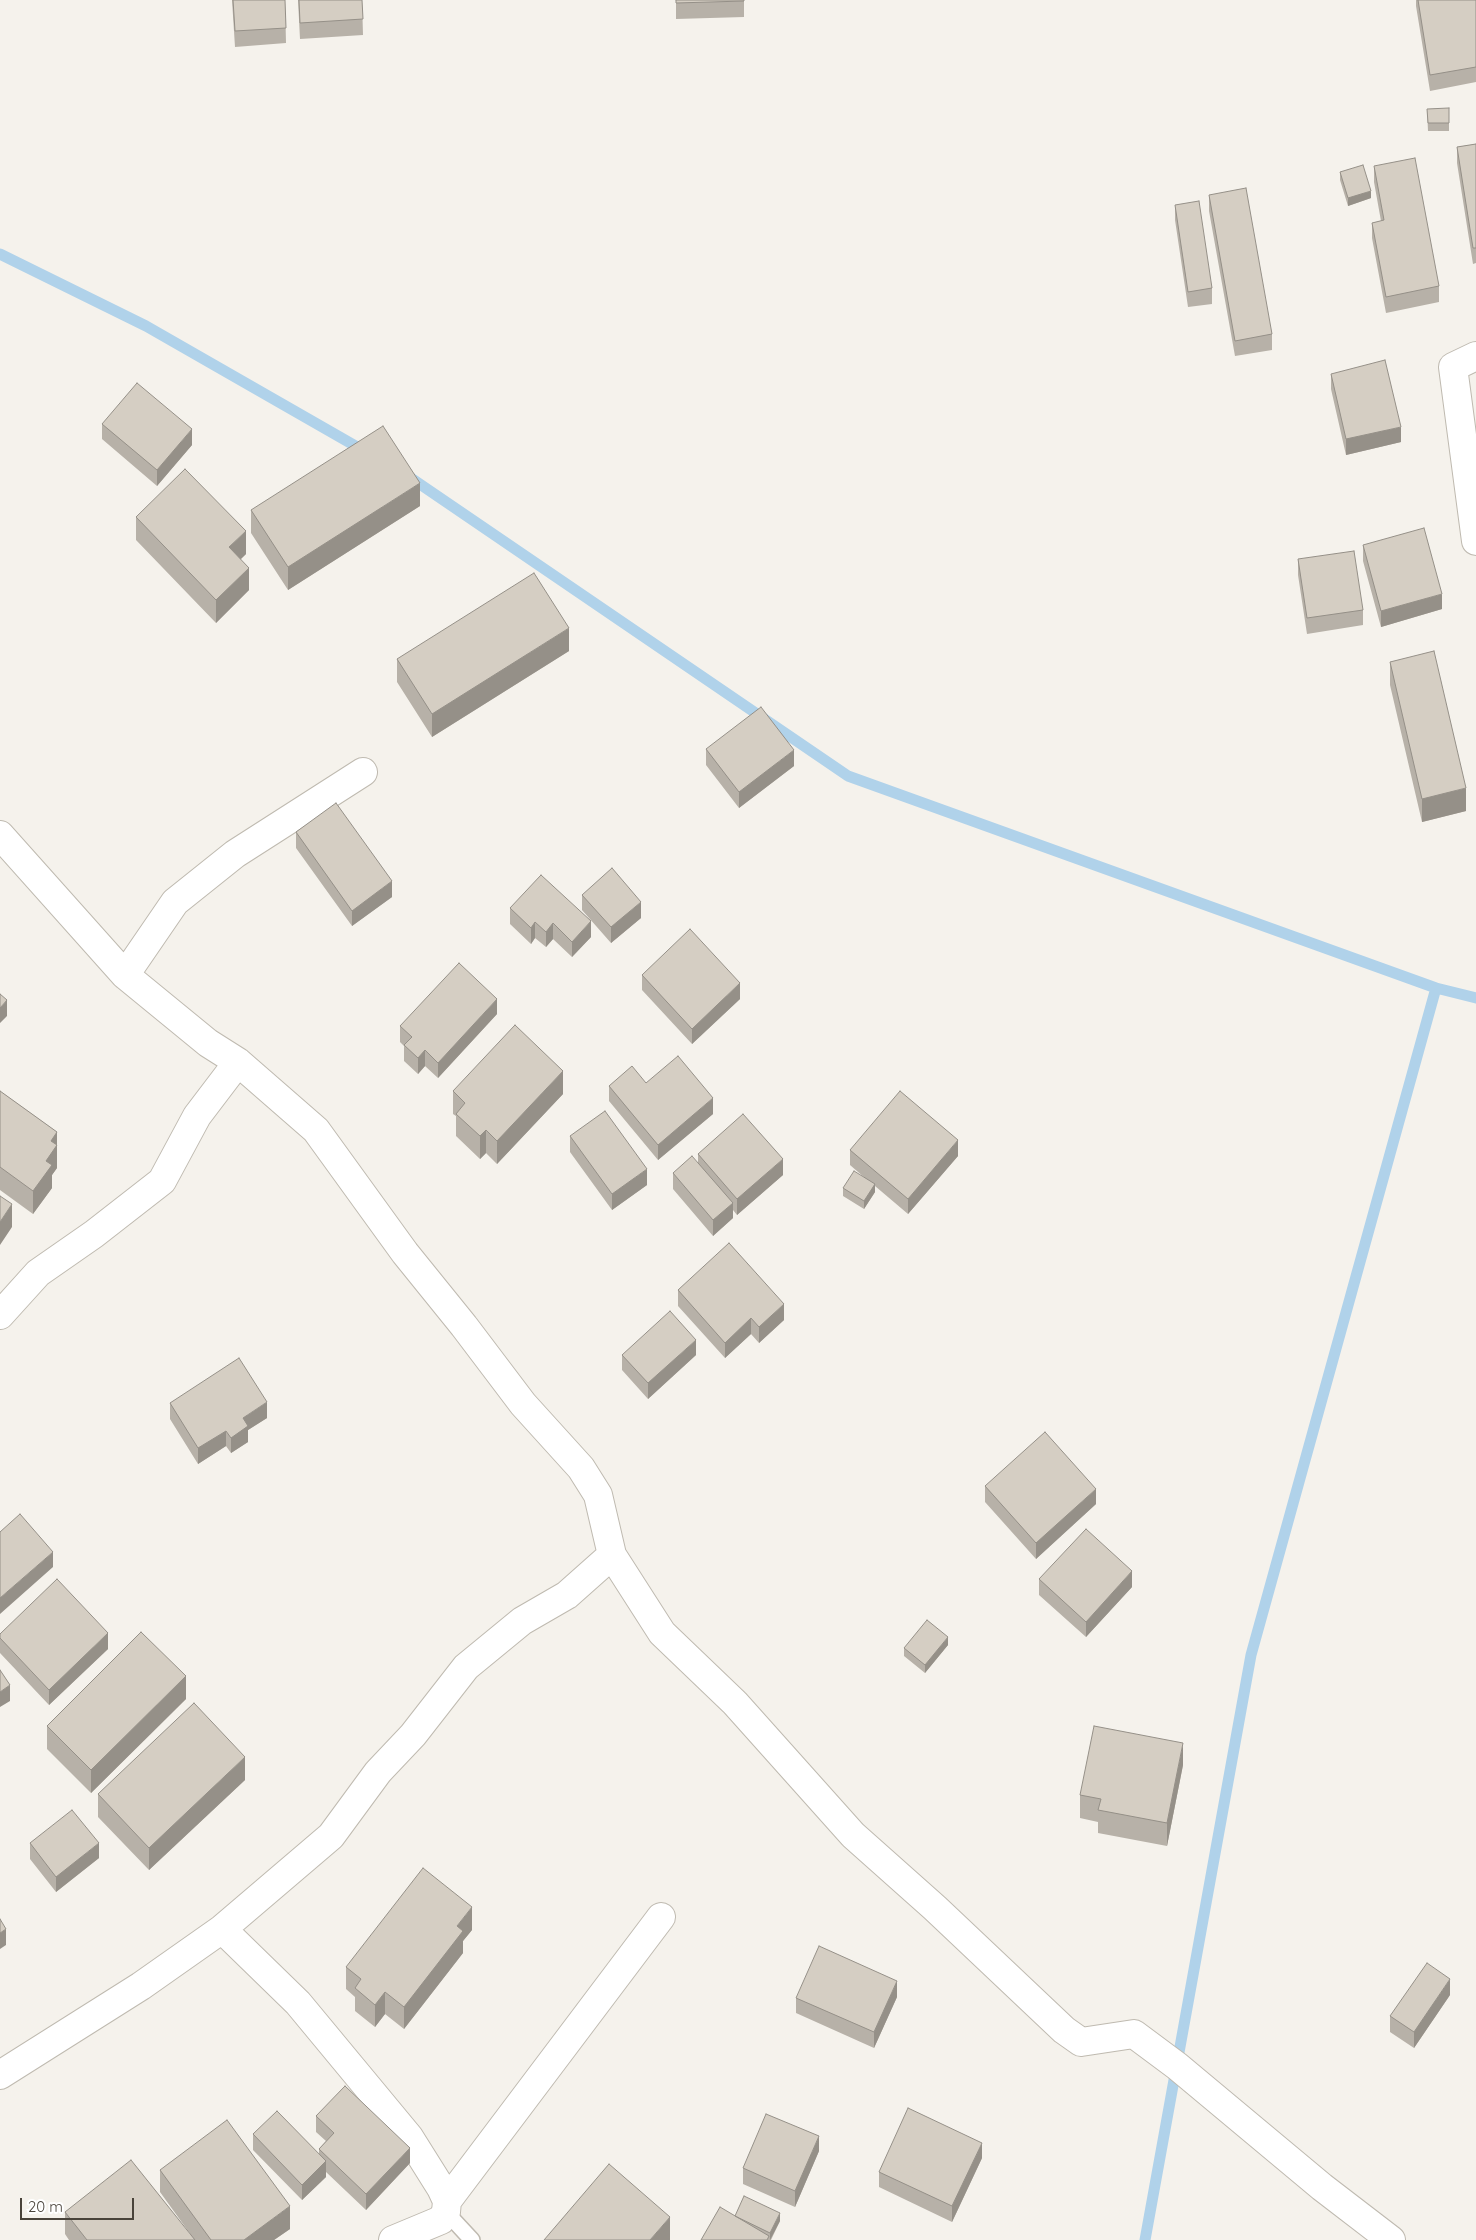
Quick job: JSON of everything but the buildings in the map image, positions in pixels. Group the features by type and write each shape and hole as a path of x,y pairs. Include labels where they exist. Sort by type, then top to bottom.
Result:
{"street":[{"path":"1476,356 1453,367 1476,542"},
{"path":"126,975 175,902 235,854 363,772"},
{"path":"0,835 126,975 208,1043 238,1062 316,1130 405,1253 464,1326 523,1404 581,1468 598,1495 612,1555 662,1633 735,1703 853,1835 935,1908 1064,2030 1080,2042 1134,2034 1177,2066 1322,2187 1391,2240"},
{"path":"0,1315 38,1273 94,1234 162,1181 197,1116 238,1062"},
{"path":"0,2075 141,1986 222,1929 331,1836 378,1772 413,1735 466,1667 522,1621 567,1594 612,1555"},
{"path":"393,2240 441,2220 446,2207 661,1917"},
{"path":"222,1929 298,2003 409,2137 441,2188 446,2207"}],"lane":[{"path":"446,2207 472,2240"}],"waterway":[{"path":"0,254 146,326 366,452"},
{"path":"408,476 848,776 1436,988 1476,998"},
{"path":"1145,2240 1251,1655 1436,988"}]}
